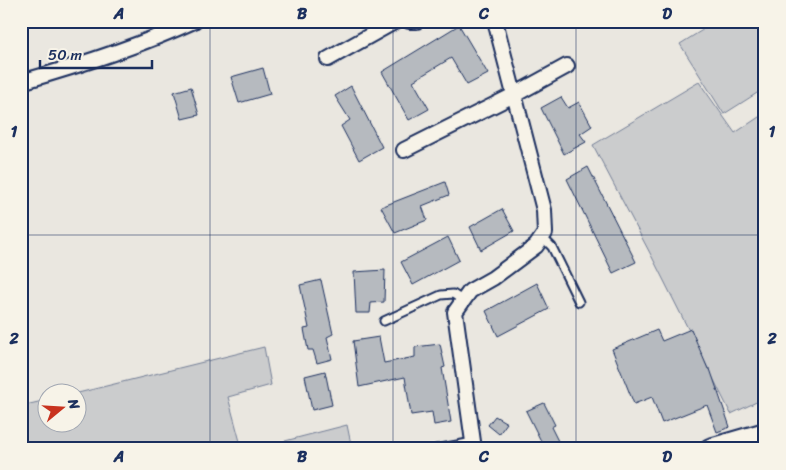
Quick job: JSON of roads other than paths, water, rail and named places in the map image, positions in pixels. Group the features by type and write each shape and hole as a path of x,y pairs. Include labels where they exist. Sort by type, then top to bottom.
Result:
{"street":[{"path":"21,82 89,63 148,42 194,21"},
{"path":"328,59 396,21"},
{"path":"409,21 417,21"},
{"path":"473,445 455,312 470,291 493,278 536,246 545,233 544,210 495,21"},
{"path":"404,150 567,66"},
{"path":"710,449 755,440"}],"lane":[{"path":"542,237 552,247 579,302"},
{"path":"384,321 441,296 453,294 462,300"},
{"path":"436,449 473,445"}]}
